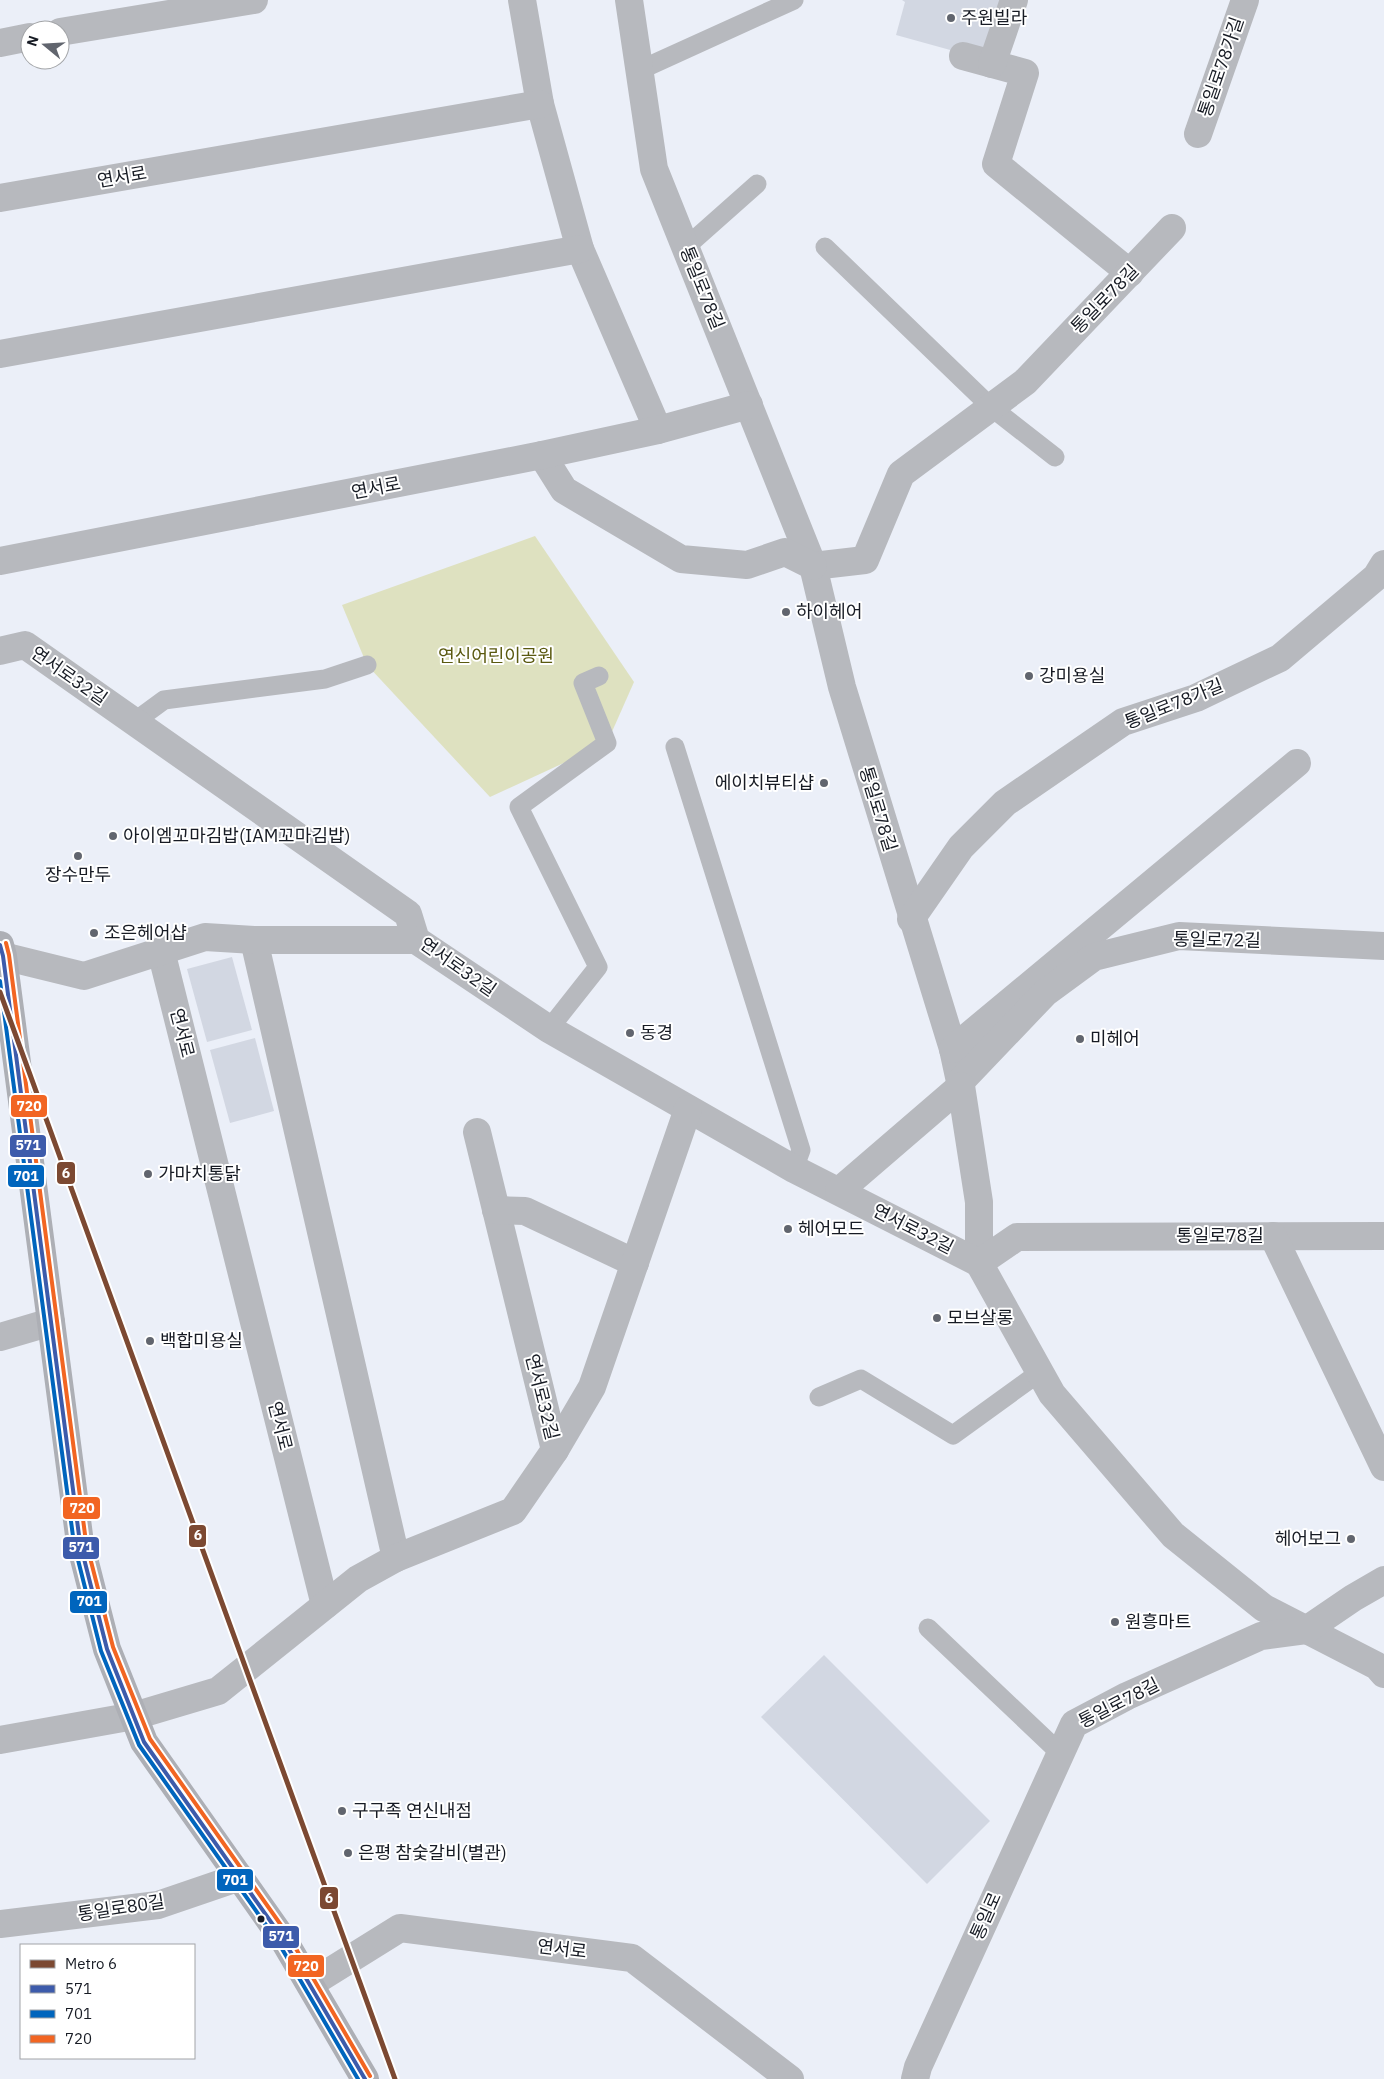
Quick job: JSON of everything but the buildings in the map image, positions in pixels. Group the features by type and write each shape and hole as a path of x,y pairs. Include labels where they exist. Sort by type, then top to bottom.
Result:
{"main road":[{"path":"2,951 80,1543 107,1649 144,1742 283,1939 364,2079"}],"street":[{"path":"70,30 254,0"},
{"path":"522,0 540,104 580,249 658,430"},
{"name":"통일로78길","path":"629,0 654,169 813,566 842,688 911,919 953,1049 979,1202 979,1263 1052,1394 1173,1535 1264,1608 1377,1666 1384,1674"},
{"path":"992,64 1014,0"},
{"name":"통일로78가길","path":"1198,134 1245,0"},
{"path":"0,43 20,39"},
{"path":"963,56 1025,73 996,164 1130,272"},
{"name":"연서로","path":"0,198 540,104"},
{"name":"통일로78길","path":"813,566 865,560 901,474 1025,382 1172,228"},
{"path":"0,354 580,249"},
{"name":"연서로","path":"0,561 542,455 658,430 749,405"},
{"path":"542,455 564,490 681,559 747,565 785,552 813,566"},
{"name":"통일로78가길","path":"911,919 961,847 1005,803 1123,722 1196,698 1280,658 1376,577 1384,564"},
{"name":"연서로32길","path":"0,651 25,645 408,914 416,940 549,1030 794,1168 979,1263"},
{"path":"953,1049 1297,763"},
{"path":"2,951 84,976 204,936 254,940 416,940"},
{"name":"통일로72길","path":"839,1191 960,1084 1045,993 1094,957 1179,936 1381,943"},
{"path":"254,940 396,1558"},
{"name":"연서로","path":"161,951 325,1605"},
{"name":"연서로32길","path":"556,1450 592,1387 688,1109"},
{"name":"연서로32길","path":"476,1132 556,1450"},
{"path":"496,1210 525,1212 635,1263"},
{"path":"1273,1236 1384,1236"},
{"name":"통일로78길","path":"979,1263 1018,1237 1273,1236 1384,1467"},
{"path":"0,1337 51,1322"},
{"path":"6,1732 134,1716 218,1691 358,1579 396,1558 513,1511 556,1450"},
{"name":"통일로78길","path":"1060,1753 1074,1724 1127,1696 1261,1636 1306,1630 1353,1598 1384,1580"},
{"name":"통일로","path":"914,2079 1060,1753"},
{"name":"통일로80길","path":"0,1924 158,1905 240,1876"},
{"name":"연서로","path":"310,1984 400,1928 632,1958 790,2079"}],"lane":[{"path":"640,70 794,0"},
{"path":"686,247 757,184"},
{"path":"825,247 991,407 1055,457"},
{"path":"134,722 164,700 325,679 367,665"},
{"path":"549,1030 598,967 519,807 607,742 583,683 599,676"},
{"path":"675,747 801,1150 794,1168"},
{"path":"819,1397 861,1379 952,1435 1040,1372"},
{"path":"928,1628 1060,1753"}],"green space":[{"name":"연신어린이공원","path":"535,536 634,682 607,743 490,797 367,665 342,605"}],"metro line":[{"name":"6","path":"0,992 395,2079"}],"transit line":[{"name":"720","path":"6,943 86,1542 113,1647 150,1739 288,1935 370,2076"},
{"name":"571","path":"0,945 3,956 80,1543 107,1649 144,1742 283,1939 365,2079"},
{"name":"701","path":"0,981 74,1544 101,1651 139,1745 278,1942 358,2079"}],"place":[{"name":"주원빌라","path":"951,18"},
{"name":"하이헤어","path":"786,612"},
{"name":"강미용실","path":"1029,676"},
{"name":"에이치뷰티샵","path":"824,783"},
{"name":"아이엠꼬마김밥(IAM꼬마김밥)","path":"113,836"},
{"name":"장수만두","path":"78,856"},
{"name":"조은헤어샵","path":"94,933"},
{"name":"동경","path":"630,1033"},
{"name":"미헤어","path":"1080,1039"},
{"name":"가마치통닭","path":"148,1174"},
{"name":"헤어모드","path":"788,1229"},
{"name":"모브살롱","path":"937,1318"},
{"name":"백합미용실","path":"150,1341"},
{"name":"헤어보그","path":"1351,1539"},
{"name":"원흥마트","path":"1115,1622"},
{"name":"구구족 연신내점","path":"342,1811"},
{"name":"은평 참숯갈비(별관)","path":"348,1853"}]}
